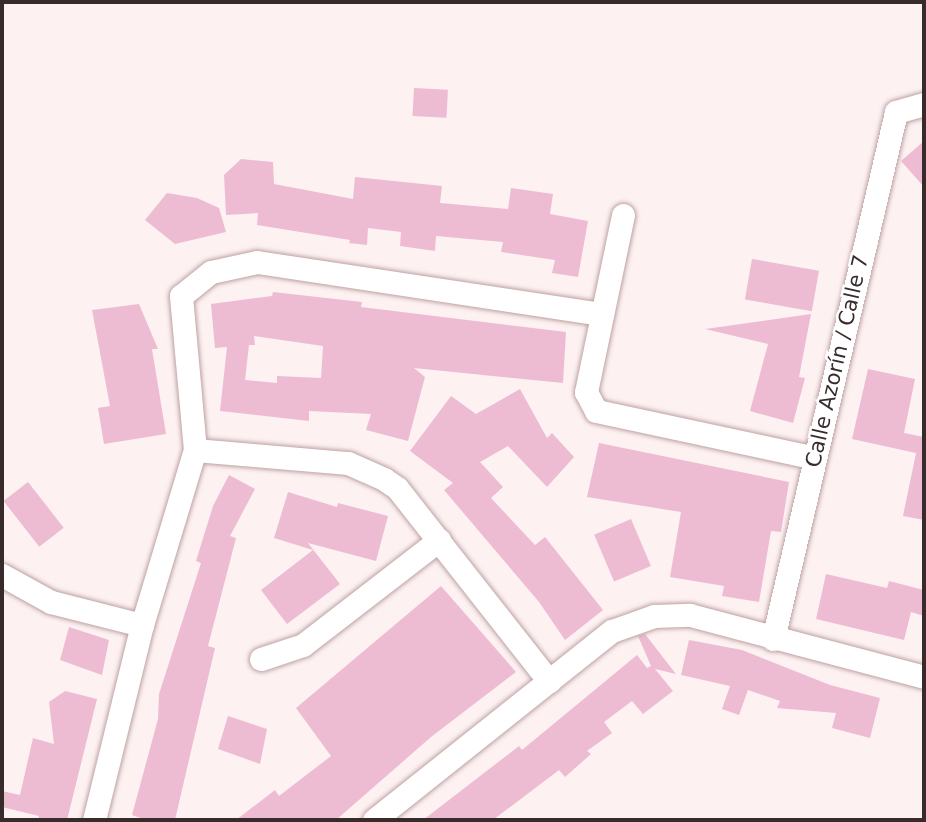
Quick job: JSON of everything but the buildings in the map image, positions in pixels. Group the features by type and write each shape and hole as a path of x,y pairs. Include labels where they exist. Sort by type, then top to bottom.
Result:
{"street":[{"name":"Calle Azorín / Calle 7","path":"774,639 896,112 924,104"},
{"path":"623,215 586,392 596,411 815,458"},
{"path":"94,820 142,625 195,450 181,296 211,272 257,262 602,314"},
{"path":"195,450 348,463 366,469 397,488 549,681"},
{"path":"261,659 303,645 439,540"},
{"path":"2,575 51,602 142,625"},
{"path":"374,820 612,631 654,616 690,615 924,677"}]}
